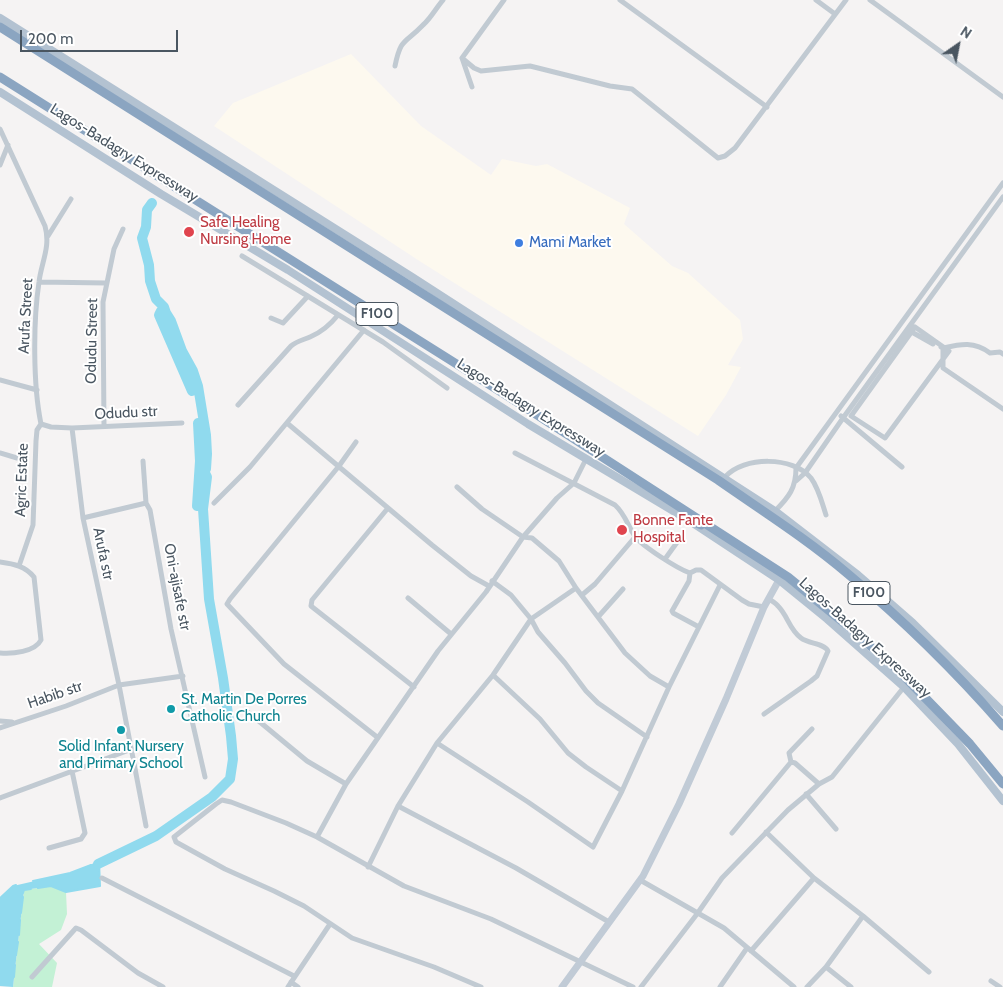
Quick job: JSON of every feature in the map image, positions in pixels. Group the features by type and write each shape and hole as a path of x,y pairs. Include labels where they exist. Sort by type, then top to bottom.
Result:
{"highway":[{"name":"F100","path":"0,27 721,478 847,573 929,648 1003,726"},
{"name":"Lagos-Badagry Expressway","path":"0,77 508,396 788,576 895,668 970,744 1003,784"},
{"path":"685,518 752,553"}],"main road":[{"path":"0,18 412,277 721,478 775,511 858,575 913,623 1003,712"},
{"name":"Lagos-Badagry Expressway","path":"0,92 162,194 288,270 528,424 685,518 779,580 827,619 904,687 958,744 1003,801"}],"street":[{"path":"395,66 399,49 404,41 424,25 443,0"},
{"path":"462,58 504,0"},
{"path":"620,0 767,107"},
{"path":"816,0 835,14"},
{"path":"462,58 481,71 530,66 610,86 632,89 718,158 731,153 846,0"},
{"path":"870,0 1003,97"},
{"path":"462,58 472,87"},
{"path":"0,129 48,236"},
{"path":"0,165 8,145"},
{"path":"775,511 789,496 796,480 796,468 1003,183"},
{"path":"796,480 805,473 1003,197"},
{"path":"48,236 71,199"},
{"name":"Odudu Street","path":"104,426 103,302 114,249 123,229"},
{"name":"Arufa Street","path":"41,424 37,390 35,337 39,282 48,246 48,236"},
{"path":"242,256 383,342 447,388"},
{"path":"39,282 106,283"},
{"path":"271,318 283,323 308,296"},
{"path":"238,405 291,346 296,342 321,332 338,315"},
{"path":"915,327 949,352 885,438 851,416 915,327"},
{"path":"907,329 943,348 969,344 981,346 990,353 1000,352 1003,354"},
{"path":"214,503 250,467 364,330"},
{"path":"943,348 943,368 1003,410"},
{"path":"0,380 37,390"},
{"path":"837,413 902,467"},
{"name":"Odudu str","path":"72,428 182,423"},
{"path":"287,423 471,576 489,586"},
{"path":"41,424 52,427 72,428"},
{"name":"Agric Estate","path":"19,566 33,525 36,441 37,430 41,424"},
{"name":"Arufa str","path":"72,428 83,518 119,685 146,826"},
{"path":"356,442 339,466 227,604 284,664 377,737"},
{"path":"0,453 18,458"},
{"path":"515,453 609,502 626,517 635,537 665,559 690,573"},
{"path":"317,837 346,784 377,737 523,537 557,498 574,483 586,459"},
{"name":"Oni-ajisafe str","path":"143,461 146,503 150,510 171,629 205,777"},
{"path":"721,478 729,472 751,463 775,461 796,468 811,478 826,515"},
{"path":"457,487 482,509 523,537 532,538 559,561 616,643 650,676 670,687"},
{"path":"83,518 146,503"},
{"path":"388,508 312,600 311,606 414,687"},
{"path":"582,595 595,584 635,537"},
{"path":"665,559 678,541"},
{"path":"0,562 19,566 28,570 34,577 41,640 38,646 30,650 0,653"},
{"path":"690,573 701,570 749,604 764,607"},
{"path":"690,573 689,581 672,611 699,627"},
{"path":"562,987 640,880 679,804 764,607 779,580"},
{"path":"492,581 512,595 531,619 538,632 598,704 647,737"},
{"path":"437,743 528,802 592,847 595,846 720,585"},
{"path":"368,867 398,806 437,743 493,675 531,619 576,588"},
{"path":"598,617 623,589"},
{"path":"408,598 451,634"},
{"path":"764,714 817,676 828,651 821,644 814,644 792,630 778,605 769,599"},
{"path":"493,675 540,719 568,753 622,792"},
{"path":"119,685 183,676"},
{"name":"Habib str","path":"0,728 12,722 66,706 119,685"},
{"path":"641,987 722,878 806,794 832,777 904,687"},
{"path":"249,712 307,761 346,784"},
{"path":"0,721 12,722"},
{"path":"732,833 790,762 789,753 812,729"},
{"path":"0,798 132,749"},
{"path":"790,762 795,763 819,784"},
{"path":"48,848 81,839 85,833 72,771"},
{"path":"806,794 836,830"},
{"path":"480,987 352,938 304,906 225,869 176,842 174,837 222,800 286,823 317,837 404,886 491,919 633,987"},
{"path":"398,806 516,868 609,922"},
{"path":"766,832 814,878 863,916 929,972"},
{"path":"102,878 294,976"},
{"path":"720,987 749,950 814,878"},
{"path":"640,880 724,928 794,987"},
{"path":"807,987 826,967 863,916"},
{"path":"298,987 289,985 330,924"},
{"path":"32,977 76,928 138,973 163,987"},
{"path":"826,967 851,987"},
{"path":"991,981 1000,987"}],"shaded area":[{"name":"Mami Market","path":"351,54 421,126 491,175 502,159 536,166 547,164 630,208 624,224 672,266 688,273 740,320 743,339 728,365 741,367 726,395 698,436 421,262 214,126 233,103"}],"green space":[{"path":"51,886 66,892 67,914 61,930 39,944 57,963 52,987 13,987 24,890"}],"water":[{"path":"99,861 100,886 66,892 51,886 24,890 13,987 0,986 0,898 13,886 70,873"}],"waterway":[{"path":"98,864 156,836 212,797 230,779 233,759 223,678 209,599 203,509 207,477 204,471 206,469 207,454 206,435 198,386 193,371 182,351 164,307 156,299 150,281 149,265 142,238 146,227 147,210 152,203"},
{"path":"161,311 159,315 192,391"},
{"path":"197,506 200,461 198,423"},
{"path":"38,888 51,886 66,892 100,886 99,861 95,863"},
{"path":"33,881 70,873 91,865"},
{"path":"0,898 16,885"},
{"path":"23,893 24,890 31,889"},
{"path":"21,913 23,897"},
{"path":"19,935 20,920"},
{"path":"16,955 18,942"},
{"path":"14,977 15,965"}],"place":[{"name":"Safe Healing Nursing Home","path":"189,232"},
{"name":"Mami Market","path":"519,243"},
{"name":"Bonne Fante Hospital","path":"622,530"},
{"name":"St. Martin De Porres Catholic Church","path":"171,709"},
{"name":"Solid Infant Nursery and Primary School","path":"121,730"}]}
